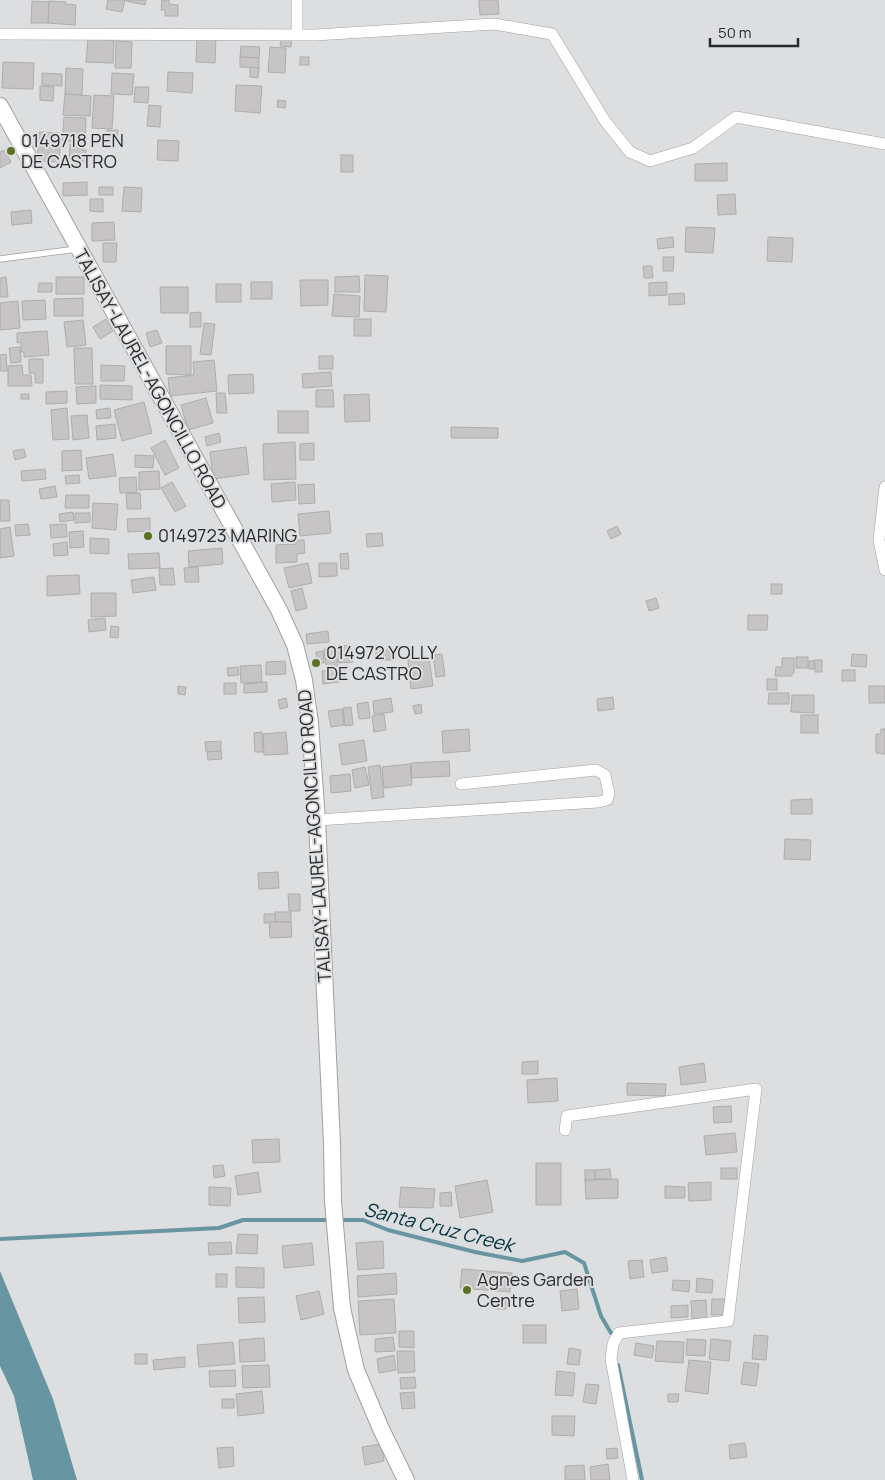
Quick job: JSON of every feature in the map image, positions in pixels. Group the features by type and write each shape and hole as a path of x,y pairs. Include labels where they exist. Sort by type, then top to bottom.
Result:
{"main road":[{"name":"TALISAY-LAUREL-AGONCILLO ROAD","path":"0,106 279,610 295,645 304,680 310,723 317,820 333,1200 342,1308 356,1370 381,1429 406,1480"}],"street":[{"path":"297,0 297,34"},
{"path":"0,34 297,34 494,24 552,34 606,121 630,152 650,161 693,148 736,117 885,144"},
{"path":"885,487 880,540 885,570"},
{"path":"317,820 598,802 607,800 609,794 605,774 596,770 461,784"},
{"path":"565,1130 567,1116 756,1089 728,1321 619,1333 613,1344 611,1359 633,1480"}],"lane":[{"path":"0,259 79,249"}],"water":[{"path":"0,1271 53,1399 77,1480 33,1480 14,1396 0,1366"}],"building":[{"path":"108,0 125,0 122,12 106,9"},
{"path":"126,0 146,0 145,5"},
{"path":"162,0 169,0 169,4 178,5 178,16 165,16 165,10 161,10"},
{"path":"479,0 498,0 499,14 480,15"},
{"path":"32,1 49,2 48,23 31,23"},
{"path":"49,1 66,2 65,4 76,5 75,25 48,23"},
{"path":"197,36 216,37 215,63 196,62"},
{"path":"281,38 292,38 291,47 280,46"},
{"path":"88,39 114,40 113,63 86,62"},
{"path":"116,41 132,42 131,68 115,68"},
{"path":"241,46 260,47 259,58 240,57"},
{"path":"270,47 286,48 285,73 268,72"},
{"path":"240,57 259,58 259,68 240,67"},
{"path":"300,57 309,57 309,65 300,65"},
{"path":"3,62 34,63 33,89 2,88"},
{"path":"250,67 259,68 258,78 250,77"},
{"path":"66,68 83,69 82,95 65,94"},
{"path":"168,72 193,73 192,93 167,91"},
{"path":"42,73 62,74 62,86 42,85"},
{"path":"112,73 134,74 132,95 111,94"},
{"path":"236,85 262,86 260,113 235,111"},
{"path":"40,86 54,87 53,101 40,100"},
{"path":"135,87 149,87 148,103 134,102"},
{"path":"65,94 91,96 90,116 63,115"},
{"path":"94,95 114,96 112,129 92,128"},
{"path":"278,100 286,101 285,108 277,107"},
{"path":"149,105 161,106 160,127 147,126"},
{"path":"64,117 86,118 85,142 62,141"},
{"path":"107,130 118,130 117,143 107,142"},
{"path":"39,132 61,133 59,162 37,161"},
{"path":"158,140 179,141 178,161 157,160"},
{"path":"70,144 82,144 82,150 86,150 86,161 81,161 81,166 69,165"},
{"path":"4,150 11,162 0,168 0,152"},
{"path":"341,155 353,155 353,172 341,172"},
{"path":"727,163 727,181 695,181 695,164"},
{"path":"87,182 87,195 63,196 63,183"},
{"path":"99,187 113,187 113,195 99,195"},
{"path":"124,187 142,188 141,212 122,211"},
{"path":"735,194 736,214 718,215 717,195"},
{"path":"90,199 103,199 103,212 90,211"},
{"path":"31,210 32,223 12,225 11,212"},
{"path":"114,222 115,240 92,241 92,223"},
{"path":"686,227 715,228 713,253 685,252"},
{"path":"673,237 674,247 658,249 657,239"},
{"path":"768,237 793,238 792,262 767,261"},
{"path":"103,243 117,243 116,262 103,262"},
{"path":"663,257 674,257 673,271 663,271"},
{"path":"643,266 652,266 653,278 644,278"},
{"path":"365,275 388,276 386,312 364,311"},
{"path":"359,276 360,292 335,292 335,277"},
{"path":"6,277 8,297 0,297 0,278"},
{"path":"56,277 84,277 84,294 56,294"},
{"path":"300,280 328,280 328,305 301,306"},
{"path":"251,282 272,282 272,299 251,299"},
{"path":"667,282 667,295 649,296 649,283"},
{"path":"39,283 52,283 52,292 38,292"},
{"path":"216,284 241,284 241,302 216,302"},
{"path":"160,287 188,287 188,313 161,313"},
{"path":"684,293 685,304 669,305 669,294"},
{"path":"334,294 360,296 359,317 332,316"},
{"path":"83,298 83,316 54,316 54,299"},
{"path":"45,300 46,319 23,320 22,301"},
{"path":"18,301 20,328 0,330 0,303"},
{"path":"201,312 201,327 190,327 190,313"},
{"path":"106,319 113,331 100,339 93,327"},
{"path":"354,319 371,319 371,336 354,336"},
{"path":"83,320 86,345 67,347 64,322"},
{"path":"204,323 215,324 211,355 200,354"},
{"path":"157,330 162,343 150,347 146,333"},
{"path":"47,331 49,355 24,357 24,352 21,352 21,342 17,343 17,333"},
{"path":"166,346 191,346 191,375 166,374"},
{"path":"20,347 21,362 11,363 9,348"},
{"path":"74,348 92,348 93,384 75,384"},
{"path":"6,354 7,371 0,371 0,355"},
{"path":"319,356 333,356 333,369 319,369"},
{"path":"29,359 43,359 43,383 35,383 35,373 29,373"},
{"path":"214,360 217,391 170,396 168,378 194,375 193,362"},
{"path":"22,365 23,375 31,375 32,386 8,386 8,366"},
{"path":"101,365 125,366 124,381 101,381"},
{"path":"331,372 332,386 303,388 302,374"},
{"path":"253,374 254,393 229,394 228,375"},
{"path":"100,385 132,386 132,400 100,399"},
{"path":"96,386 96,403 77,404 76,387"},
{"path":"316,390 333,390 334,407 316,407"},
{"path":"67,391 67,403 46,404 46,392"},
{"path":"216,393 225,393 227,413 217,413"},
{"path":"21,394 29,394 29,399 21,399"},
{"path":"369,394 370,421 345,422 344,395"},
{"path":"206,398 213,423 188,430 181,405"},
{"path":"144,402 152,433 122,441 114,410"},
{"path":"67,408 69,439 53,440 51,410"},
{"path":"110,408 111,418 97,419 96,410"},
{"path":"278,411 308,411 308,433 278,433"},
{"path":"87,415 89,438 73,440 71,416"},
{"path":"115,424 116,438 97,440 96,426"},
{"path":"451,427 498,428 498,438 451,438"},
{"path":"219,433 221,442 207,446 205,437"},
{"path":"165,440 179,468 165,475 151,448"},
{"path":"295,442 296,479 264,480 263,444"},
{"path":"314,443 314,460 300,460 300,444"},
{"path":"246,447 249,474 213,479 210,452"},
{"path":"24,449 26,457 15,460 13,451"},
{"path":"81,450 82,470 62,471 62,451"},
{"path":"113,454 116,476 89,479 86,458"},
{"path":"135,455 154,456 153,468 135,467"},
{"path":"45,469 46,479 22,481 21,471"},
{"path":"159,471 160,489 139,490 139,472"},
{"path":"79,475 80,483 66,484 65,476"},
{"path":"136,477 137,492 120,493 119,478"},
{"path":"172,482 186,506 175,512 161,488"},
{"path":"295,482 296,500 272,502 271,484"},
{"path":"314,484 315,503 299,504 298,485"},
{"path":"55,486 57,497 41,499 39,489"},
{"path":"140,493 141,509 127,509 126,494"},
{"path":"66,495 89,495 89,508 65,508"},
{"path":"0,500 9,500 10,521 0,521"},
{"path":"93,503 118,504 116,530 92,528"},
{"path":"329,511 331,533 300,536 298,514"},
{"path":"73,512 74,520 60,522 59,514"},
{"path":"75,513 90,513 90,522 75,523"},
{"path":"150,518 150,531 128,532 127,519"},
{"path":"28,524 30,535 16,536 15,525"},
{"path":"66,524 67,537 51,538 50,525"},
{"path":"617,526 621,534 611,539 607,531"},
{"path":"10,527 14,556 0,558 0,529"},
{"path":"83,531 84,547 70,548 69,532"},
{"path":"382,533 383,546 367,547 366,534"},
{"path":"90,538 109,539 109,554 90,553"},
{"path":"296,540 304,540 305,553 297,554 297,562 276,563 276,545 296,544"},
{"path":"67,542 68,555 54,556 53,544"},
{"path":"222,548 223,564 189,567 188,551"},
{"path":"159,553 160,568 129,569 128,554"},
{"path":"348,553 349,569 341,569 340,554"},
{"path":"308,563 312,583 289,588 284,568"},
{"path":"319,563 337,563 337,576 319,577"},
{"path":"198,567 199,582 185,582 184,568"},
{"path":"173,568 175,585 160,585 159,569"},
{"path":"79,575 80,594 47,596 47,576"},
{"path":"154,577 156,590 133,593 131,580"},
{"path":"771,584 782,584 782,594 771,594"},
{"path":"302,588 307,608 296,611 291,591"},
{"path":"91,593 116,593 116,616 91,617"},
{"path":"656,598 659,608 649,611 646,601"},
{"path":"748,615 768,615 767,630 748,630"},
{"path":"105,618 106,630 89,632 88,620"},
{"path":"111,626 119,627 118,638 110,637"},
{"path":"328,631 329,642 307,644 306,634"},
{"path":"351,645 353,662 339,663 337,647"},
{"path":"335,648 337,658 325,659 324,649"},
{"path":"376,650 391,650 391,660 376,660"},
{"path":"323,651 324,663 318,664 316,652"},
{"path":"442,654 445,676 436,677 433,655"},
{"path":"852,654 867,655 866,667 851,666"},
{"path":"796,657 808,657 808,668 796,668"},
{"path":"337,658 338,667 327,669 325,659"},
{"path":"429,658 433,686 411,689 408,660"},
{"path":"782,658 794,658 794,673 792,673 792,676 775,676 776,667 782,667"},
{"path":"815,660 822,660 822,672 815,672"},
{"path":"285,661 286,674 266,675 266,662"},
{"path":"809,661 814,661 814,669 809,669"},
{"path":"261,665 262,682 241,683 240,666"},
{"path":"238,667 239,675 228,676 227,668"},
{"path":"344,668 346,681 323,684 322,671"},
{"path":"842,670 855,670 855,681 842,681"},
{"path":"767,679 777,679 777,690 767,690"},
{"path":"267,682 267,692 244,693 244,684"},
{"path":"224,683 236,683 236,694 224,694"},
{"path":"178,686 186,687 185,695 178,694"},
{"path":"869,686 885,686 885,703 869,703"},
{"path":"769,693 789,693 789,704 768,704"},
{"path":"792,695 814,695 814,713 791,712"},
{"path":"613,697 614,709 598,711 597,699"},
{"path":"286,698 288,707 280,709 278,700"},
{"path":"391,698 393,712 374,714 373,701"},
{"path":"368,702 370,718 359,719 357,704"},
{"path":"421,704 422,713 415,714 413,706"},
{"path":"351,707 353,725 345,726 343,708"},
{"path":"342,709 344,725 331,727 328,711"},
{"path":"384,714 386,730 374,732 372,716"},
{"path":"801,715 818,715 818,733 801,733"},
{"path":"469,729 470,751 443,753 442,731"},
{"path":"881,729 885,729 885,754 876,753 876,734 881,734"},
{"path":"262,732 263,752 255,752 254,733"},
{"path":"286,732 288,754 264,755 263,734"},
{"path":"364,740 367,761 342,765 339,744"},
{"path":"221,741 221,751 206,752 205,742"},
{"path":"221,751 222,759 208,760 207,752"},
{"path":"449,761 450,776 412,778 411,763"},
{"path":"410,764 412,785 384,788 382,767"},
{"path":"380,765 384,797 372,799 368,767"},
{"path":"365,767 369,785 355,788 352,770"},
{"path":"350,774 351,791 331,793 330,776"},
{"path":"812,799 812,814 791,814 791,800"},
{"path":"785,839 811,840 810,860 784,859"},
{"path":"278,872 279,888 259,889 258,873"},
{"path":"288,894 300,894 300,911 289,911"},
{"path":"275,912 291,912 291,922 275,922"},
{"path":"264,914 275,914 275,922 264,923"},
{"path":"269,922 291,922 292,937 270,938"},
{"path":"538,1061 538,1074 522,1074 522,1062"},
{"path":"704,1063 706,1082 681,1085 679,1067"},
{"path":"557,1078 558,1101 528,1103 527,1080"},
{"path":"627,1083 666,1084 665,1096 627,1095"},
{"path":"731,1106 732,1122 714,1123 713,1107"},
{"path":"735,1133 737,1152 706,1155 704,1136"},
{"path":"279,1139 280,1162 253,1163 252,1140"},
{"path":"536,1163 561,1163 561,1205 536,1205"},
{"path":"223,1165 225,1176 214,1178 213,1166"},
{"path":"721,1168 737,1168 737,1179 721,1179"},
{"path":"610,1169 611,1179 595,1179 595,1170"},
{"path":"585,1170 595,1170 595,1180 585,1180"},
{"path":"258,1172 261,1192 238,1195 235,1176"},
{"path":"618,1179 618,1198 586,1199 585,1180"},
{"path":"487,1180 493,1212 460,1218 455,1186"},
{"path":"711,1182 711,1200 689,1201 688,1183"},
{"path":"665,1186 685,1187 685,1198 665,1198"},
{"path":"209,1187 231,1188 230,1206 209,1205"},
{"path":"401,1187 435,1189 433,1208 399,1207"},
{"path":"451,1192 452,1206 440,1206 440,1193"},
{"path":"238,1234 258,1235 257,1254 236,1253"},
{"path":"383,1241 384,1268 358,1270 356,1243"},
{"path":"231,1242 232,1254 209,1255 208,1243"},
{"path":"312,1243 314,1265 284,1268 282,1246"},
{"path":"666,1257 668,1271 652,1273 650,1260"},
{"path":"642,1260 644,1277 630,1279 628,1261"},
{"path":"236,1267 264,1268 264,1288 236,1287"},
{"path":"462,1269 512,1273 510,1292 460,1288"},
{"path":"396,1273 397,1294 358,1297 357,1276"},
{"path":"216,1274 227,1274 227,1287 216,1287"},
{"path":"697,1278 713,1280 712,1293 696,1292"},
{"path":"673,1280 690,1281 689,1292 672,1290"},
{"path":"577,1289 579,1309 562,1311 560,1291"},
{"path":"319,1291 324,1314 301,1320 296,1296"},
{"path":"264,1297 265,1322 239,1323 238,1298"},
{"path":"496,1297 506,1297 506,1309 496,1309"},
{"path":"394,1299 396,1333 360,1335 358,1301"},
{"path":"712,1299 728,1299 728,1315 711,1315"},
{"path":"706,1300 707,1318 692,1319 691,1301"},
{"path":"688,1305 688,1317 671,1318 671,1306"},
{"path":"523,1325 546,1325 546,1343 523,1343"},
{"path":"399,1331 414,1331 414,1348 399,1347"},
{"path":"754,1335 768,1336 766,1360 752,1359"},
{"path":"393,1337 395,1351 375,1352 375,1339"},
{"path":"264,1338 265,1361 240,1362 239,1340"},
{"path":"687,1339 706,1340 705,1356 686,1355"},
{"path":"711,1339 731,1341 729,1361 709,1359"},
{"path":"657,1341 684,1342 683,1363 655,1361"},
{"path":"233,1342 235,1364 199,1367 197,1345"},
{"path":"636,1343 654,1346 652,1358 634,1355"},
{"path":"569,1348 581,1350 579,1365 567,1364"},
{"path":"397,1351 414,1351 415,1372 398,1373"},
{"path":"135,1354 147,1354 147,1364 135,1364"},
{"path":"394,1355 396,1370 379,1373 377,1359"},
{"path":"185,1357 185,1367 154,1370 153,1360"},
{"path":"689,1360 711,1362 708,1394 685,1391"},
{"path":"744,1362 759,1364 756,1386 741,1384"},
{"path":"269,1365 270,1387 243,1388 242,1366"},
{"path":"235,1370 236,1386 210,1387 209,1371"},
{"path":"557,1371 575,1373 573,1396 555,1395"},
{"path":"415,1377 416,1388 401,1389 400,1378"},
{"path":"586,1384 599,1385 596,1404 583,1402"},
{"path":"262,1391 264,1413 238,1416 236,1394"},
{"path":"414,1392 415,1408 402,1409 400,1393"},
{"path":"668,1394 679,1394 678,1402 668,1402"},
{"path":"222,1399 234,1399 234,1408 222,1408"},
{"path":"552,1416 575,1416 574,1436 552,1435"},
{"path":"745,1443 747,1457 730,1459 729,1445"},
{"path":"381,1444 384,1461 365,1465 362,1447"},
{"path":"233,1447 234,1466 219,1468 217,1448"},
{"path":"617,1448 618,1458 607,1459 606,1449"},
{"path":"608,1464 610,1480 591,1480 590,1467"},
{"path":"584,1465 585,1480 565,1480 565,1466"}],"waterway":[{"name":"Santa Cruz Creek","path":"0,1239 219,1228 243,1220 329,1220"},
{"name":"Santa Cruz Creek","path":"339,1220 363,1220 388,1230 475,1252 522,1261 565,1252 584,1263 601,1316 611,1333"},
{"name":"Santa Cruz Creek","path":"618,1365 642,1480"}],"place":[{"name":"0149718 PEN DE CASTRO","path":"11,151"},
{"name":"0149723 MARING","path":"148,536"},
{"name":"014972 YOLLY DE CASTRO","path":"316,663"},
{"name":"Agnes Garden Centre","path":"467,1290"}]}
